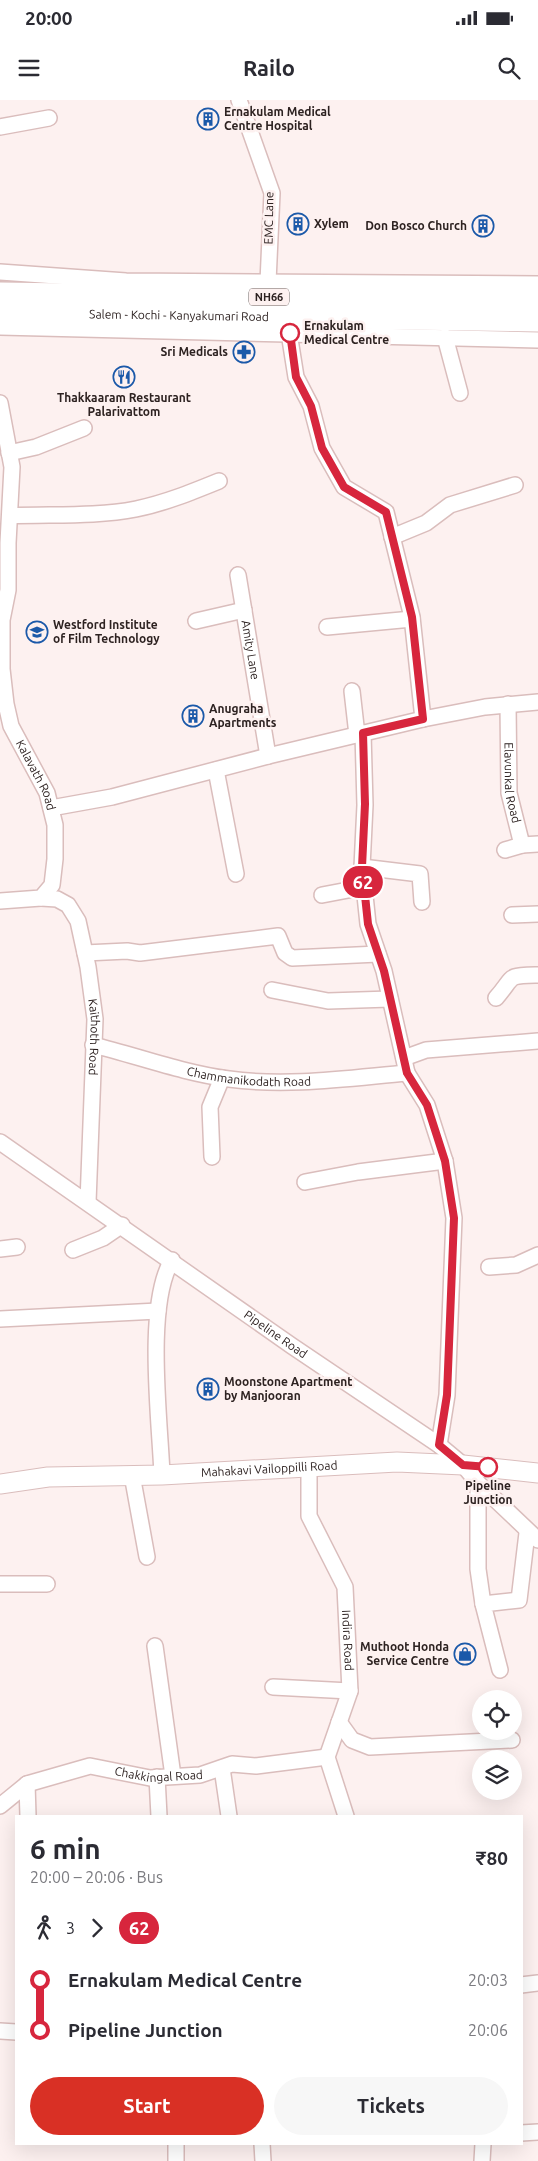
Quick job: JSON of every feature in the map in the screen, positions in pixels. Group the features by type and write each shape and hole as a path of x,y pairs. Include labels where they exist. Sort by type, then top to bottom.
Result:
{"highway":[{"name":"Salem - Kochi - Kanyakumari Road","path":"0,293 538,301"},
{"name":"Salem - Kochi - Kanyakumari Road","path":"0,313 260,298 538,322"}],"main road":[{"name":"Mahakavi Vailoppilli Road","path":"0,1484 48,1477 162,1474 397,1462 463,1465 538,1473"}],"street":[{"name":"EMC Lane","path":"239,100 272,193 260,298"},
{"path":"0,127 48,118"},
{"path":"0,272 126,281 260,298 538,284"},
{"path":"0,327 538,340"},
{"path":"290,333 296,377 311,406 322,448 344,487 386,512 412,619 423,719"},
{"path":"445,338 460,393"},
{"name":"Kalavath Road","path":"0,402 7,463 10,516 2,620 2,669 6,728 47,793 55,825 55,859 52,885 41,898"},
{"path":"7,463 36,447 84,428"},
{"path":"10,516 59,516 135,509 183,496 219,481"},
{"path":"392,537 426,523 450,505 515,485"},
{"name":"Amity Lane","path":"238,575 268,756"},
{"path":"196,621 244,610"},
{"path":"327,627 412,619"},
{"path":"352,691 360,734 365,804 362,867 368,924 390,998 407,1073 427,1105 445,1161 454,1218 447,1395 439,1445"},
{"path":"51,808 112,797 268,756 423,719 508,704 538,702"},
{"name":"Elavunkal Road","path":"508,704 509,793 522,845"},
{"path":"216,770 236,874"},
{"path":"505,850 522,845 538,844"},
{"path":"362,867 420,874 422,902"},
{"path":"322,895 364,886"},
{"path":"0,901 41,898"},
{"name":"Kaithoth Road","path":"41,898 57,899 68,905 78,920 85,953 95,1019 88,1202"},
{"path":"512,915 538,914"},
{"path":"85,953 127,951 140,954 278,936 285,953 292,958 378,954"},
{"path":"496,998 507,980 516,976 538,975"},
{"path":"272,990 328,1001 390,998"},
{"path":"404,1058 426,1050 538,1041"},
{"name":"Chammanikodath Road","path":"93,1044 197,1073 222,1078 302,1082 407,1073"},
{"path":"212,1157 210,1107 222,1078"},
{"name":"Pipeline Road","path":"0,1142 122,1225 292,1346 439,1445 463,1465 478,1483 533,1536"},
{"path":"305,1182 358,1172 445,1161"},
{"path":"73,1250 103,1238 122,1225"},
{"path":"0,1249 16,1247"},
{"path":"489,1267 516,1264 538,1255"},
{"path":"162,1474 157,1358 158,1312 166,1270 172,1260"},
{"path":"0,1319 158,1312"},
{"name":"Indira Road","path":"308,1467 309,1516 345,1587 350,1691 327,1757"},
{"path":"132,1475 147,1557"},
{"path":"478,1483 478,1569 483,1604 500,1670"},
{"path":"483,1604 519,1600 533,1536"},
{"path":"0,1584 47,1584"},
{"path":"155,1646 173,1776"},
{"path":"273,1687 350,1691"},
{"path":"339,1722 352,1740 370,1747 512,1740"},
{"path":"327,1757 346,1815"},
{"name":"Chakkingal Road","path":"0,1806 27,1784 90,1766 157,1777 200,1775 232,1764 256,1766 327,1757"},
{"path":"222,1768 229,1815"},
{"path":"157,1777 159,1815"},
{"path":"27,1784 28,1815"},
{"path":"523,1985 538,1983"},
{"path":"0,2031 15,2032"},
{"path":"523,2132 538,2132"},
{"path":"176,2145 176,2161"},
{"path":"262,2145 263,2161"},
{"path":"482,2161 483,2145"}],"bus line":[{"name":"62","path":"290,333 296,377 311,406 322,448 344,487 386,512 412,617 423,719 363,733 365,804 362,867 368,924 384,971 407,1073 427,1105 445,1161 454,1218 447,1395 439,1445 463,1465 488,1467"}],"place":[{"name":"Ernakulam Medical Centre Hospital","path":"208,119"},
{"name":"Xylem","path":"298,224"},
{"name":"Don Bosco Church","path":"483,226"},
{"name":"Ernakulam Medical Centre","path":"290,333"},
{"name":"Sri Medicals","path":"244,352"},
{"name":"Thakkaaram Restaurant Palarivattom","path":"124,377"},
{"name":"Westford Institute of Film Technology","path":"37,632"},
{"name":"Anugraha Apartments","path":"193,716"},
{"name":"Moonstone Apartment by Manjooran","path":"208,1389"},
{"name":"Pipeline Junction","path":"488,1467"},
{"name":"Muthoot Honda Service Centre","path":"465,1654"}]}
